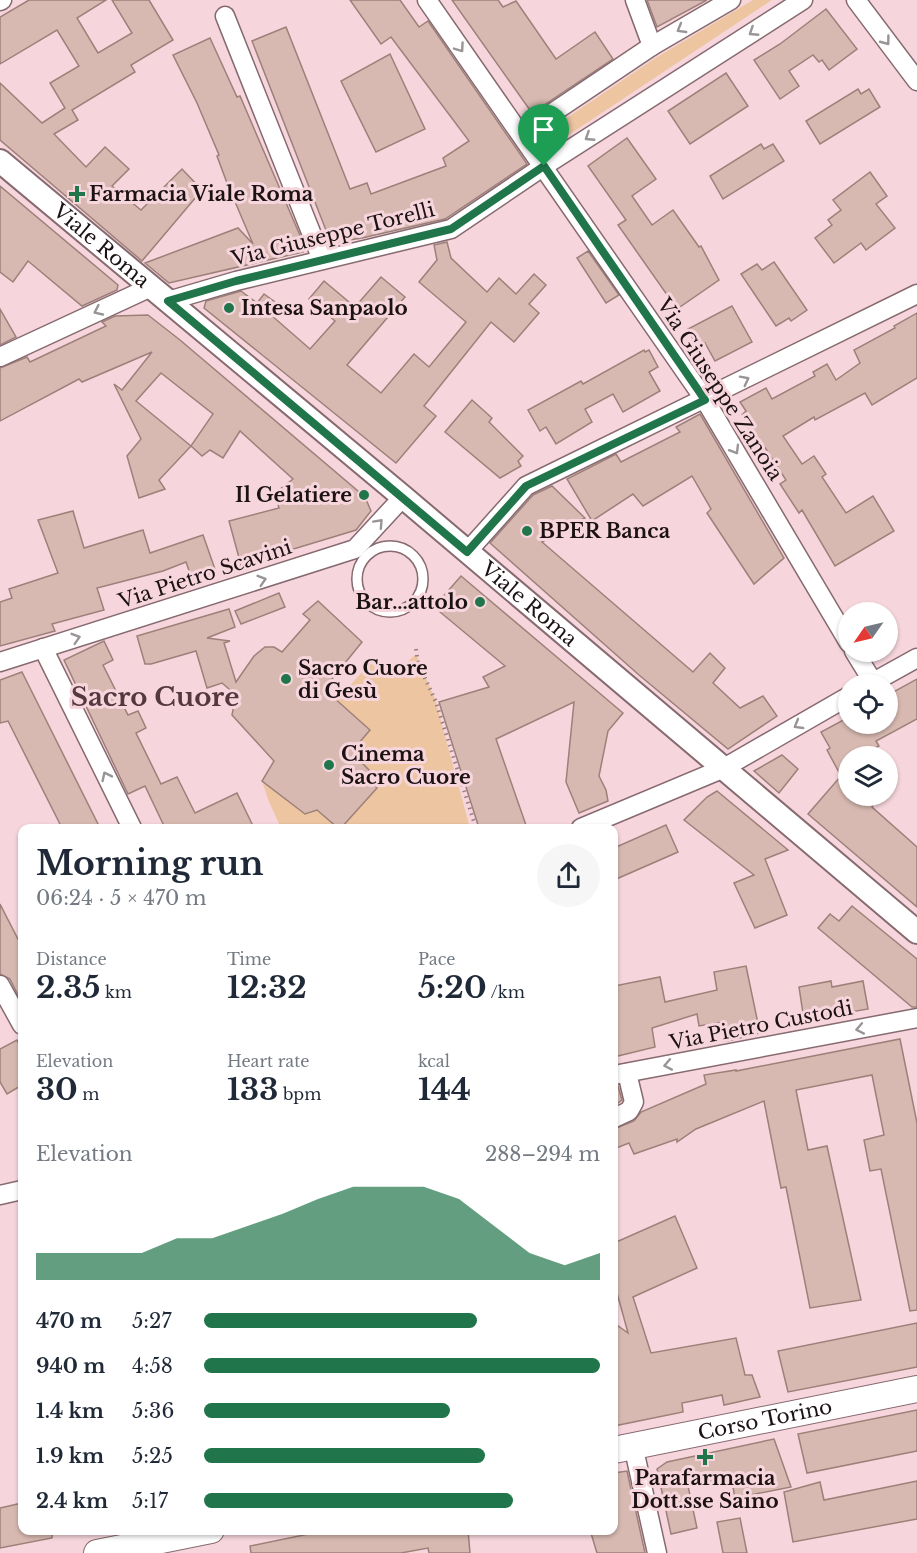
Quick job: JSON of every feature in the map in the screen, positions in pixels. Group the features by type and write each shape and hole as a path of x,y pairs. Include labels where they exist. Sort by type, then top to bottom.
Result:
{"main road":[{"name":"Corso Torino","path":"623,1448 917,1389"},
{"path":"97,1553 139,1541 178,1535"}],"street":[{"name":"Via Giuseppe Zanoia","path":"427,0 705,400 838,624"},
{"path":"635,0 652,46"},
{"path":"521,134 652,46 731,0"},
{"name":"Via Giuseppe Torelli","path":"0,357 159,294 236,281 451,229 544,166 802,0"},
{"path":"856,0 917,81"},
{"path":"225,16 322,260"},
{"name":"Viale Roma","path":"0,161 917,932"},
{"path":"467,552 526,486 917,294"},
{"name":"Via Pietro Scavini","path":"0,662 359,554 403,498"},
{"path":"43,648 130,824"},
{"path":"888,674 917,658"},
{"path":"591,824 722,769 838,702"},
{"path":"0,985 18,1018"},
{"name":"Via Pietro Custodi","path":"620,1074 917,1018"},
{"path":"618,1116 629,1112 634,1102 620,1074"},
{"path":"0,1195 18,1192"},
{"path":"623,1448 657,1553"}],"lane":[{"path":"392,545 404,548 420,564 423,575 422,587 417,597 409,605 390,612 370,606 363,598 356,579 359,554 381,546 392,545"}],"path":[{"path":"416,649 418,663 436,702 475,824"}],"shaded area":[{"path":"753,0 772,0 549,148 540,136 657,57"},
{"path":"416,654 435,699 469,824 279,824 262,781 343,706 337,700 370,663 391,677"}],"building":[{"path":"29,0 106,0 77,18 98,53 132,33 112,0 149,0 173,40 131,65 135,72 72,110 78,120 54,134 86,167 105,147 129,169 112,186 141,210 182,169 202,190 142,261 0,140 0,83 42,123 65,108 50,83 79,66 57,30 0,64 0,17"},
{"path":"350,0 400,0 419,27 428,21 527,164 445,219 331,243 252,41 286,27 350,189 367,183 371,194 446,166 443,158 469,141 391,37 381,44"},
{"path":"452,0 498,0 503,7 516,1 556,59 595,32 613,59 532,113"},
{"path":"647,0 707,0 657,27"},
{"path":"826,9 857,49 829,70 822,60 819,62 813,55 789,71 799,86 780,99 754,60 780,44"},
{"path":"210,38 237,97 240,96 305,247 301,247 303,252 169,283 145,263 238,228 253,244 197,103 173,55"},
{"path":"390,54 425,129 376,152 341,81"},
{"path":"726,73 748,106 690,144 668,111"},
{"path":"858,89 861,94 869,89 880,107 820,144 806,121"},
{"path":"627,138 656,179 632,196 652,225 673,210 699,247 701,246 719,280 677,309 618,225 626,220 588,166"},
{"path":"761,144 764,149 773,144 784,161 723,199 710,176"},
{"path":"870,172 887,196 876,204 895,228 866,250 861,243 834,263 815,238 832,225 828,220 841,210 833,200"},
{"path":"0,186 118,285 117,290 82,306 28,261 13,282 0,272"},
{"path":"447,242 451,258 487,292 499,278 516,294 534,274 546,285 529,304 539,313 514,342 491,322 424,406 436,416 396,463 204,308 206,301 241,291 257,303 264,294 279,305 271,315 310,349 335,321 309,299 324,281 355,307 381,277 405,297 347,365 381,393 414,354 429,367 466,322 419,282 437,260 434,245"},
{"path":"588,251 619,295 606,303 577,258"},
{"path":"774,262 807,310 791,321 789,318 776,326 741,274 757,264 762,270"},
{"path":"732,306 752,342 715,361 705,343 697,347 688,329"},
{"path":"0,309 16,337 0,345"},
{"path":"917,313 917,378 872,405 865,393 815,420 814,417 783,436 802,464 814,456 826,474 822,477 846,513 873,496 894,531 835,566 802,510 799,513 780,484 786,480 764,446 760,449 742,415 746,411 740,402 766,388 772,399 815,376 813,372 827,364 836,380 860,363 854,350"},
{"path":"148,315 365,497 371,511 356,530 241,565 229,521 279,508 275,493 293,479 240,431 223,458 210,450 202,456 191,446 159,480 165,489 139,498 127,456 141,439 114,384 122,390 152,352 82,382 79,379 0,421 0,368 27,357 30,362 106,326 102,322 115,316","holes":["161,373 213,414 191,446 136,401"]},
{"path":"644,350 645,352 649,350 658,367 649,372 660,391 623,412 613,394 585,409 592,422 556,444 546,427 540,431 528,410 581,381 583,384"},
{"path":"472,400 492,418 489,422 523,456 518,461 521,466 500,478 445,432"},
{"path":"700,414 784,558 754,584 707,513 711,509 692,476 643,506 633,494 592,521 567,479 616,454 621,462 680,432 676,427"},
{"path":"552,486 585,518 542,542 693,672 710,653 725,668 713,683 740,708 763,696 777,716 728,749 639,675 490,543 533,495"},
{"path":"73,511 84,548 143,530 150,553 203,535 216,572 192,579 186,562 163,571 97,588 104,610 52,624 55,631 0,646 0,602 12,598 9,589 58,573 38,520"},
{"path":"461,576 623,713 608,731 599,776 606,790 608,801 579,813 566,782 574,702 496,739 526,824 478,824 439,702 489,687 483,677 505,666 434,607"},
{"path":"279,593 285,607 241,624 235,611"},
{"path":"318,601 362,642 324,689 370,730 359,743 368,750 359,760 369,770 366,777 377,788 345,824 333,824 317,810 305,814 262,781 274,761 232,715 236,695 222,683 207,688 196,651 145,664 137,636 229,609 235,627 207,638 230,641 224,643 236,682 254,656 265,647 274,647 282,652 310,620 303,614"},
{"path":"104,641 113,660 103,665 128,715 138,711 146,728 136,733 161,784 177,777 195,813 237,793 252,824 163,824 145,786 128,794 64,660"},
{"path":"22,672 98,824 60,824 8,721 0,723 0,680"},
{"path":"917,679 917,719 898,729 898,689"},
{"path":"838,723 838,734 889,734 876,741 879,746 838,746 838,770 821,732"},
{"path":"782,755 798,769 779,793 754,771"},
{"path":"838,779 838,806 873,806 917,847 917,907 808,814"},
{"path":"717,791 788,850 765,859 787,915 755,928 734,883 754,875 684,820 707,797"},
{"path":"666,825 678,852 618,878 618,846"},
{"path":"0,904 18,939 18,995 10,979 0,974"},
{"path":"852,906 917,959 917,1007 912,1007 818,928 830,914 839,921"},
{"path":"746,966 760,1033 727,1041 722,1022 699,1026 697,1014 652,1028 655,1047 618,1056 618,985 660,977 665,1002 717,990 714,972"},
{"path":"831,981 832,987 863,981 868,1009 804,1020 799,987"},
{"path":"900,1039 917,1123 917,1310 910,1311 881,1169 870,1171 864,1140 884,1135 872,1075 796,1090 808,1150 827,1146 861,1300 810,1308 786,1187 781,1188 764,1101 696,1129 677,1142 677,1139 634,1154 629,1143 618,1147 618,1127 634,1121 641,1112 706,1084 704,1075 736,1071"},
{"path":"17,1040 18,1042 18,1087 7,1094 0,1082 0,1049"},
{"path":"618,1086 622,1100 618,1103"},
{"path":"675,1216 697,1268 633,1297 651,1353 736,1338 745,1375 752,1375 760,1397 724,1405 722,1395 682,1403 683,1412 618,1425 618,1326 628,1333 618,1297 618,1241"},
{"path":"917,1323 917,1367 788,1392 778,1351"},
{"path":"917,1410 917,1451 807,1473 798,1434"},
{"path":"774,1439 791,1487 735,1498 731,1477 688,1486 697,1528 671,1534 657,1469 667,1462"},
{"path":"627,1471 645,1553 597,1553 592,1535 618,1535 618,1472"},
{"path":"917,1481 917,1519 793,1542 784,1492 820,1482 824,1500"},
{"path":"18,1504 18,1535 52,1535 52,1538 0,1548 0,1508"},
{"path":"740,1518 747,1553 723,1553 717,1522"},
{"path":"304,1535 468,1535 470,1553 429,1553 428,1548 401,1553 251,1553 250,1546"}],"place":[{"name":"Farmacia Viale Roma","path":"77,194"},
{"name":"Intesa Sanpaolo","path":"229,308"},
{"name":"Il Gelatiere","path":"364,495"},
{"name":"BPER Banca","path":"527,531"},
{"name":"Bar...attolo","path":"480,602"},
{"name":"Sacro Cuore di Gesù","path":"286,679"},
{"name":"Cinema Sacro Cuore","path":"329,765"},
{"name":"Parafarmacia Dott.sse Saino","path":"705,1457"}],"district":[{"name":"Sacro Cuore","path":"155,697"}],"route":[{"path":"544,166 705,400 526,486 467,552 168,301 236,281 451,229 544,166"}]}
